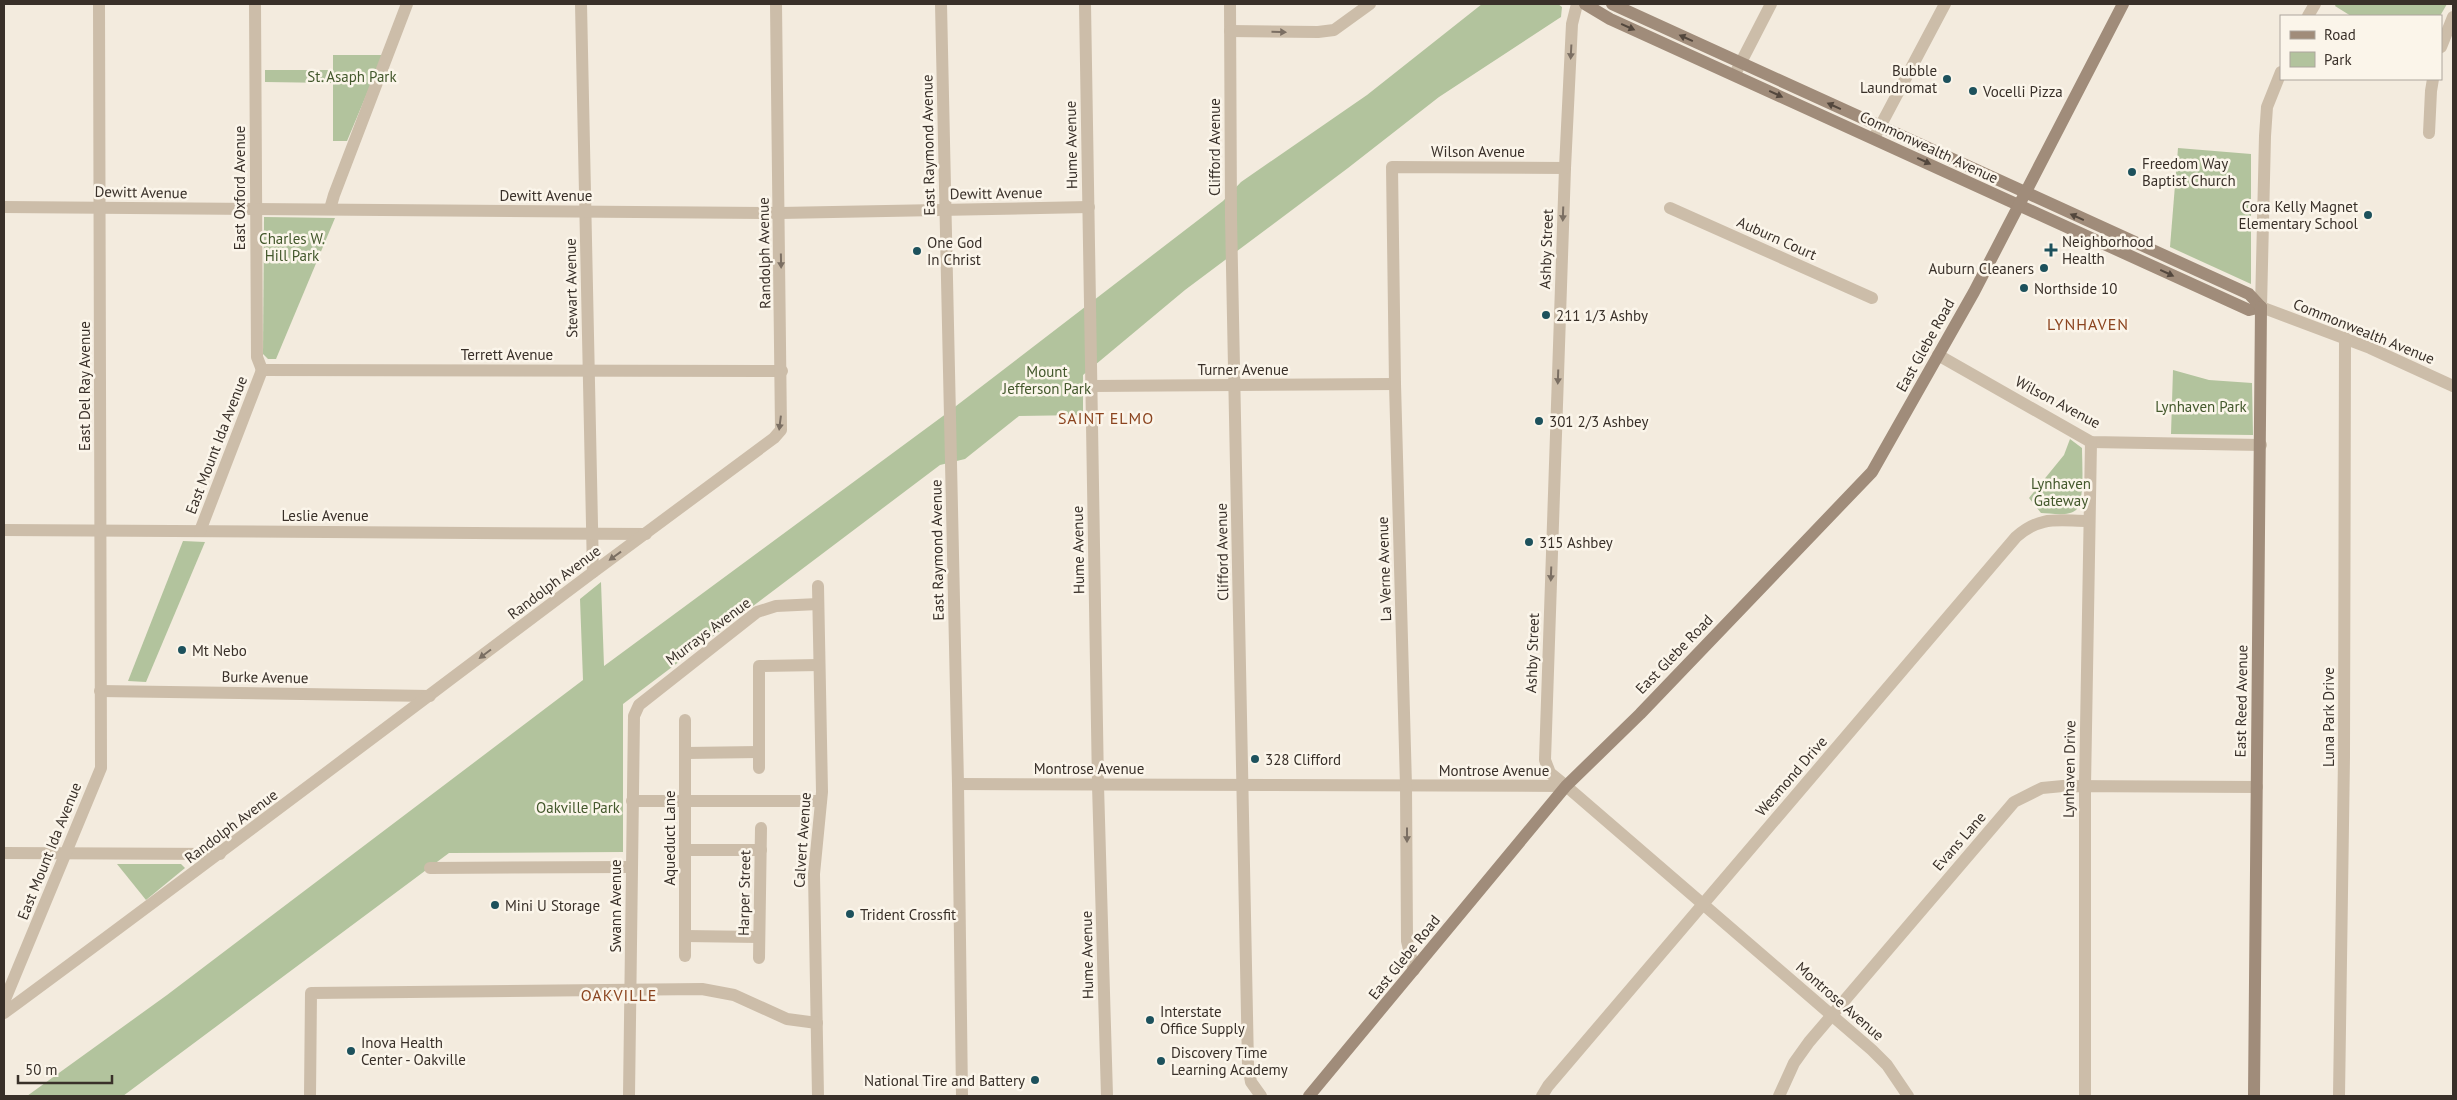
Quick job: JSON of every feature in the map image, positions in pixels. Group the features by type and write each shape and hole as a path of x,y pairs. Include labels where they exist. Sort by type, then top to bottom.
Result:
{"street":[{"name":"East Del Ray Avenue","path":"98,4 101,768"},
{"name":"East Oxford Avenue","path":"255,4 257,356 262,370"},
{"path":"330,209 407,4"},
{"name":"Stewart Avenue","path":"581,4 593,572"},
{"name":"Randolph Avenue","path":"4,1013 220,854 593,572 774,438 781,430 782,371 776,4"},
{"name":"East Raymond Avenue","path":"941,4 958,784 962,1096"},
{"name":"Hume Avenue","path":"1085,4 1098,785 1106,1096"},
{"name":"Clifford Avenue","path":"1230,4 1234,386 1244,785 1248,1065 1251,1082 1261,1096"},
{"path":"1230,31 1318,32 1334,30 1370,4"},
{"name":"Ashby Street","path":"1566,786 1550,773 1545,760 1565,168 1572,24 1577,4"},
{"name":"Commonwealth Avenue","path":"1585,4 1610,18 1880,126 2249,294 2261,307 2345,338 2453,386"},
{"name":"Commonwealth Avenue","path":"1612,4 1874,138 2019,206 2249,310 2261,307"},
{"path":"1738,69 1771,4"},
{"path":"1874,138 1945,4"},
{"name":"East Glebe Road","path":"1309,1096 1566,786 1860,486 1884,454 2019,206 2123,4"},
{"path":"2309,15 2315,4"},
{"path":"2442,44 2453,17"},
{"path":"2261,307 2267,108 2280,75"},
{"path":"2430,134 2433,80"},
{"name":"Wilson Avenue","path":"1392,167 1565,168"},
{"name":"La Verne Avenue","path":"1392,167 1408,941 1414,970"},
{"name":"Dewitt Avenue","path":"4,207 780,212 1089,207"},
{"name":"Auburn Court","path":"1670,208 1872,298"},
{"name":"East Reed Avenue","path":"2254,1096 2261,307"},
{"name":"Luna Park Drive","path":"2338,1096 2344,757 2345,338"},
{"name":"Wilson Avenue","path":"1938,355 2091,442 2261,445"},
{"name":"Terrett Avenue","path":"262,370 782,371"},
{"name":"East Mount Ida Avenue","path":"200,531 262,370"},
{"name":"Turner Avenue","path":"1092,386 1395,384"},
{"name":"Lynhaven Drive","path":"2085,1096 2085,786 2091,442"},
{"name":"Wesmond Drive","path":"1542,1096 1548,1086 2016,537 2040,521 2089,521"},
{"name":"Leslie Avenue","path":"4,530 646,534"},
{"name":"Calvert Avenue","path":"818,586 821,801 814,874 818,1096"},
{"name":"Murrays Avenue","path":"634,716 639,705 757,612 776,606 818,604"},
{"path":"759,768 759,666 819,665"},
{"name":"Burke Avenue","path":"100,691 430,696"},
{"name":"Swann Avenue","path":"630,1096 634,716"},
{"name":"Aqueduct Lane","path":"685,720 685,956"},
{"path":"686,753 759,752"},
{"name":"East Mount Ida Avenue","path":"4,1002 101,768"},
{"name":"Montrose Avenue","path":"958,784 1566,786 1833,1014 1879,1057 1908,1096"},
{"name":"Evans Lane","path":"1780,1096 1794,1063 1833,1014 2014,802 2042,788 2063,786 2256,787"},
{"path":"632,801 821,801"},
{"name":"Harper Street","path":"759,958 761,828"},
{"path":"685,850 761,850"},
{"path":"4,853 220,854"},
{"path":"430,868 631,867"},
{"path":"685,936 760,937"},
{"path":"310,1096 311,993 713,990 734,995 793,1021 817,1023"}],"green space":[{"name":"Mount Jefferson Park","path":"1482,4 1558,4 1562,7 1561,17 1439,97 1185,290 1083,375 1083,415 1019,416 965,459 940,465 623,704 623,852 449,853 123,1096 27,1096 167,995 583,680 580,599 601,582 604,666 943,416 1223,201 1241,182 1367,95"},
{"path":"2336,4 2447,4 2441,15 2349,15 2335,6"},
{"name":"St. Asaph Park","path":"333,55 383,55 347,141 333,141 333,83 265,82 265,70 333,70"},
{"path":"2178,148 2251,154 2251,284 2170,247"},
{"name":"Charles W. Hill Park","path":"264,217 335,218 276,359 268,359 263,354"},
{"name":"Lynhaven Park","path":"2173,370 2209,380 2252,383 2253,435 2171,434"},
{"name":"Lynhaven Gateway","path":"2070,439 2082,448 2082,490 2079,506 2073,512 2068,513 2041,513 2029,498 2064,455"},
{"path":"183,541 205,542 146,682 128,681"},
{"path":"117,864 181,864 185,868 146,900"}],"place":[{"name":"Bubble Laundromat","path":"1947,79"},
{"name":"Vocelli Pizza","path":"1973,91"},
{"name":"Freedom Way Baptist Church","path":"2132,172"},
{"name":"Cora Kelly Magnet Elementary School","path":"2368,215"},
{"name":"Neighborhood Health","path":"2051,250"},
{"name":"One God In Christ","path":"917,251"},
{"name":"Auburn Cleaners","path":"2044,268"},
{"name":"Northside 10","path":"2024,288"},
{"name":"211 1/3 Ashby","path":"1546,315"},
{"name":"301 2/3 Ashbey","path":"1539,421"},
{"name":"315 Ashbey","path":"1529,542"},
{"name":"Mt Nebo","path":"182,650"},
{"name":"328 Clifford","path":"1255,759"},
{"name":"Mini U Storage","path":"495,905"},
{"name":"Trident Crossfit","path":"850,914"},
{"name":"Interstate Office Supply","path":"1150,1020"},
{"name":"Inova Health Center - Oakville","path":"351,1051"},
{"name":"Discovery Time Learning Academy","path":"1161,1061"},
{"name":"National Tire and Battery","path":"1035,1080"}],"district":[{"name":"LYNHAVEN","path":"2088,324"},
{"name":"SAINT ELMO","path":"1106,418"},
{"name":"OAKVILLE","path":"619,995"}],"park label":[{"name":"Oakville Park","path":"578,807"}]}
